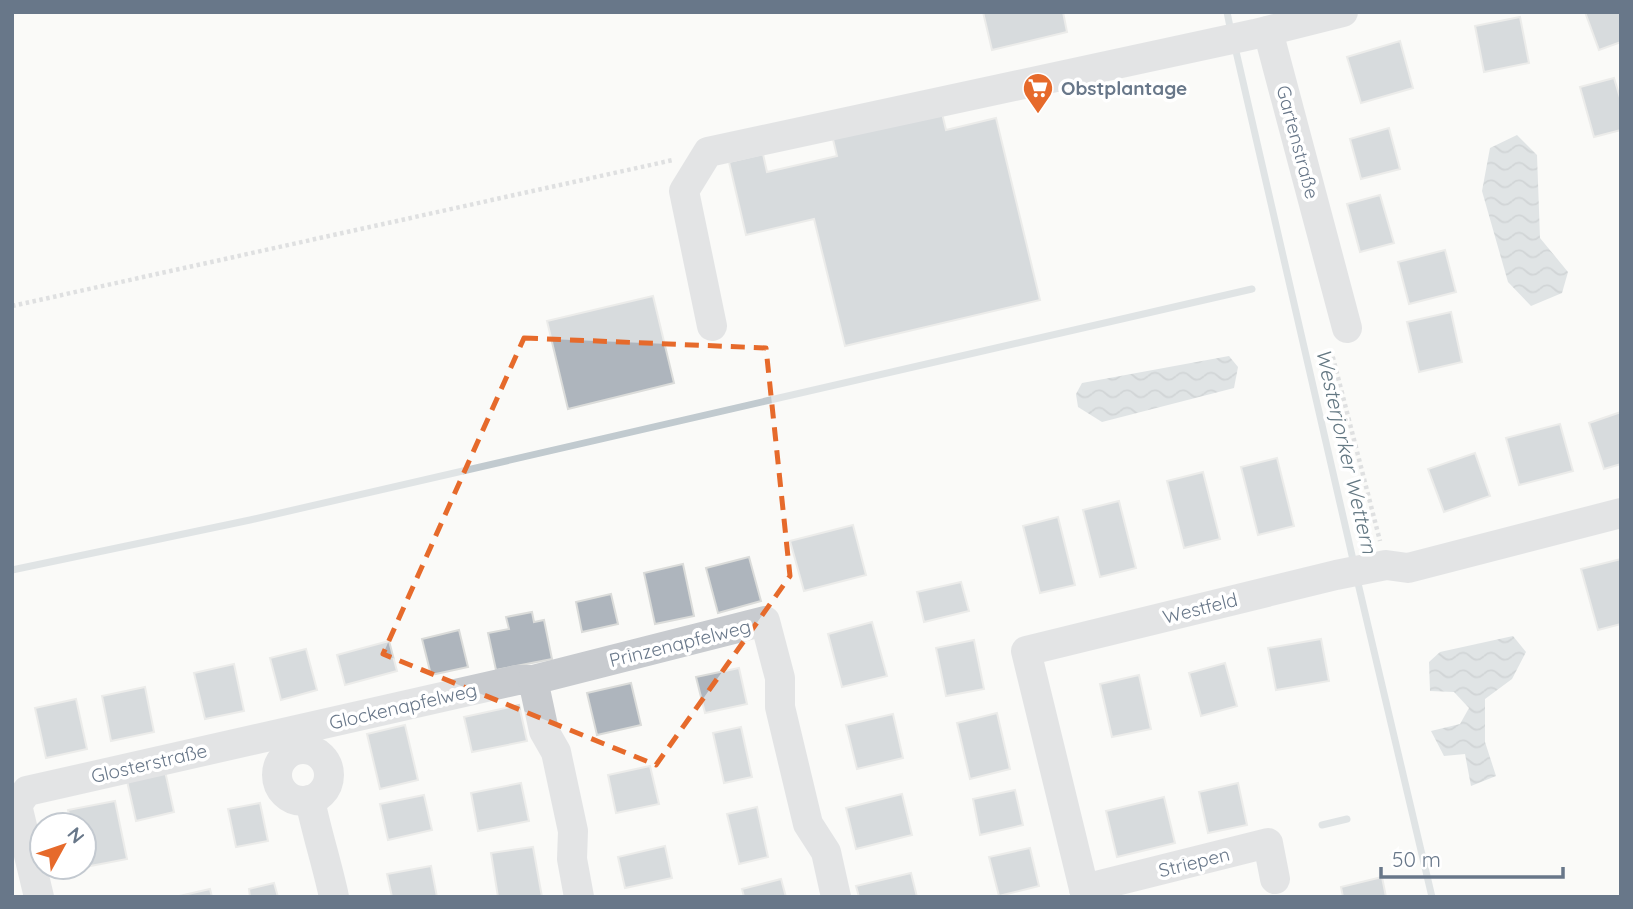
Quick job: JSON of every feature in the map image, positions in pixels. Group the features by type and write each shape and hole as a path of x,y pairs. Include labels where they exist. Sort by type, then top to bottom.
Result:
{"street":[{"path":"712,326 684,191 708,152 1261,33 1343,12"},
{"name":"Gartenstraße","path":"1261,33 1347,328"},
{"name":"Westfeld","path":"1085,893 1026,651 1336,575 1386,565 1408,568 1621,513"},
{"name":"Prinzenapfelweg","path":"533,680 765,621 780,678 779,706 808,824 826,852 836,897"},
{"name":"Glockenapfelweg","path":"295,740 517,680 533,680"},
{"path":"533,680 544,732 556,752 573,831 572,859 579,897"},
{"path":"295,740 281,761 278,781 282,790 290,797 299,801 310,800 319,847 326,860 334,897"},
{"name":"Glosterstraße","path":"14,806 27,791 295,740"},
{"path":"14,806 39,897"},
{"name":"Striepen","path":"1085,893 1268,843 1275,879"}],"path":[{"path":"12,306 708,152"}],"highlighted area":[{"path":"524,338 766,348 790,576 656,765 383,654"}],"water":[{"path":"1517,135 1537,155 1540,238 1568,272 1562,293 1531,306 1508,282 1482,191 1490,148"},
{"path":"1229,356 1238,367 1234,388 1102,422 1078,407 1076,394 1082,383"},
{"path":"1513,636 1526,652 1512,679 1485,699 1485,742 1496,776 1471,786 1465,754 1444,756 1431,731 1460,724 1469,708 1454,692 1430,691 1429,662 1440,652"}],"building":[{"path":"983,12 1063,12 1067,32 992,50"},
{"path":"1585,12 1621,12 1621,42 1599,50"},
{"path":"1520,17 1529,63 1484,72 1475,26"},
{"path":"1400,41 1413,88 1361,103 1347,57"},
{"path":"1614,78 1621,101 1621,130 1594,137 1580,87"},
{"path":"941,109 946,130 996,118 1040,300 845,346 814,219 746,235 729,162 763,154 767,172 837,156 832,135"},
{"path":"1389,128 1400,169 1361,179 1350,139"},
{"path":"1380,195 1394,243 1360,252 1347,204"},
{"path":"1445,250 1456,292 1409,304 1398,262"},
{"path":"653,296 674,383 568,409 547,321"},
{"path":"1451,312 1462,362 1419,372 1407,322"},
{"path":"1621,412 1621,464 1604,469 1589,423"},
{"path":"1560,424 1573,471 1519,485 1506,438"},
{"path":"1475,453 1490,496 1444,512 1428,469"},
{"path":"1277,458 1294,526 1258,535 1241,467"},
{"path":"1203,472 1220,539 1184,548 1167,481"},
{"path":"1119,501 1136,568 1100,577 1083,510"},
{"path":"1058,517 1075,585 1040,593 1023,526"},
{"path":"853,525 866,575 804,591 790,541"},
{"path":"749,557 761,601 718,613 706,568"},
{"path":"1621,559 1621,624 1598,630 1581,569"},
{"path":"683,564 694,616 655,624 644,573"},
{"path":"961,582 969,611 924,622 917,592"},
{"path":"611,594 618,624 582,632 576,602"},
{"path":"532,612 534,622 544,620 552,659 496,670 488,633 509,629 506,617"},
{"path":"872,622 887,676 842,687 828,634"},
{"path":"459,630 468,667 431,675 422,639"},
{"path":"1321,639 1329,681 1276,690 1268,648"},
{"path":"974,640 984,689 946,696 936,648"},
{"path":"389,641 397,671 345,685 337,655"},
{"path":"306,649 317,690 281,700 270,658"},
{"path":"1225,663 1237,706 1201,716 1189,673"},
{"path":"234,664 244,711 205,719 194,673"},
{"path":"739,668 747,704 705,713 696,677"},
{"path":"1139,675 1151,729 1112,737 1100,684"},
{"path":"631,683 641,725 597,735 587,693"},
{"path":"145,687 154,732 111,741 102,696"},
{"path":"76,699 87,749 46,758 35,708"},
{"path":"519,705 527,741 472,752 464,717"},
{"path":"997,713 1010,769 970,779 957,723"},
{"path":"893,714 903,758 857,769 846,725"},
{"path":"405,725 418,780 380,789 367,734"},
{"path":"741,727 752,777 724,783 713,733"},
{"path":"650,766 659,804 616,813 608,775"},
{"path":"165,771 174,812 136,821 127,781"},
{"path":"521,783 529,821 478,831 471,793"},
{"path":"1238,783 1247,825 1208,833 1199,792"},
{"path":"1015,790 1023,825 980,835 973,799"},
{"path":"902,794 912,835 856,849 846,808"},
{"path":"424,795 432,830 388,840 380,804"},
{"path":"1164,797 1175,843 1117,857 1106,811"},
{"path":"115,801 127,859 98,865 98,811 68,810"},
{"path":"260,803 268,841 236,847 228,809"},
{"path":"757,807 768,857 739,864 727,814"},
{"path":"665,846 672,878 625,888 618,857"},
{"path":"533,847 542,897 498,897 491,853"},
{"path":"1030,848 1039,886 999,896 989,857"},
{"path":"431,866 437,897 392,897 387,874"},
{"path":"911,873 917,897 859,897 856,886"},
{"path":"1382,877 1386,897 1343,897 1341,887"},
{"path":"781,879 786,897 744,897 742,889"},
{"path":"274,883 278,897 250,897 249,889"},
{"path":"210,889 212,897 175,897"}],"waterway":[{"name":"Westerjorker Wettern","path":"1227,12 1231,32"},
{"name":"Westerjorker Wettern","path":"1235,47 1354,564"},
{"path":"12,570 250,520 1252,289"},
{"name":"Westerjorker Wettern","path":"1357,579 1432,897"},
{"path":"1322,825 1347,819"}],"place":[{"name":"Obstplantage","path":"1038,115"}]}
